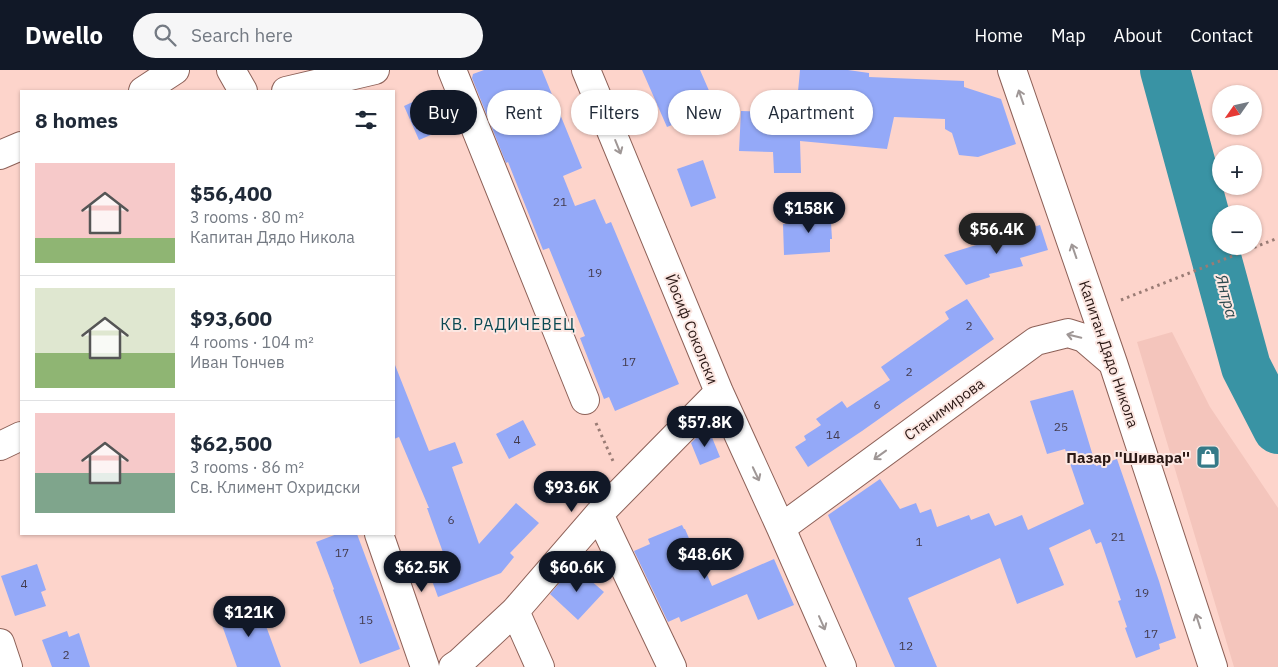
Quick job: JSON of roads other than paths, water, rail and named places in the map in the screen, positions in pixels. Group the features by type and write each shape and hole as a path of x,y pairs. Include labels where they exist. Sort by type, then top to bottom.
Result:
{"street":[{"path":"145,90 175,70"},
{"path":"231,70 241,90"},
{"path":"290,90 375,70"},
{"path":"452,70 586,400"},
{"name":"Йосиф Соколски","path":"586,70 719,392 842,667"},
{"name":"Капитан Дядо Никола","path":"1012,70 1113,364 1213,667"},
{"path":"0,155 20,146"},
{"name":"Станимирова","path":"781,528 1036,341 1068,333 1084,338 1113,364"},
{"path":"453,667 515,611 599,514 719,392"},
{"path":"0,446 20,436"},
{"path":"599,514 672,667"},
{"path":"378,535 424,667"},
{"path":"515,611 540,667"},
{"path":"0,644 8,667"}],"waterway":[{"name":"Янтра","path":"1165,70 1246,367 1278,429"}],"place":[{"name":"Пазар ''Шивара''","path":"1208,457"}],"district":[{"name":"КВ. РАДИЧЕВЕЦ","path":"508,324"}]}
